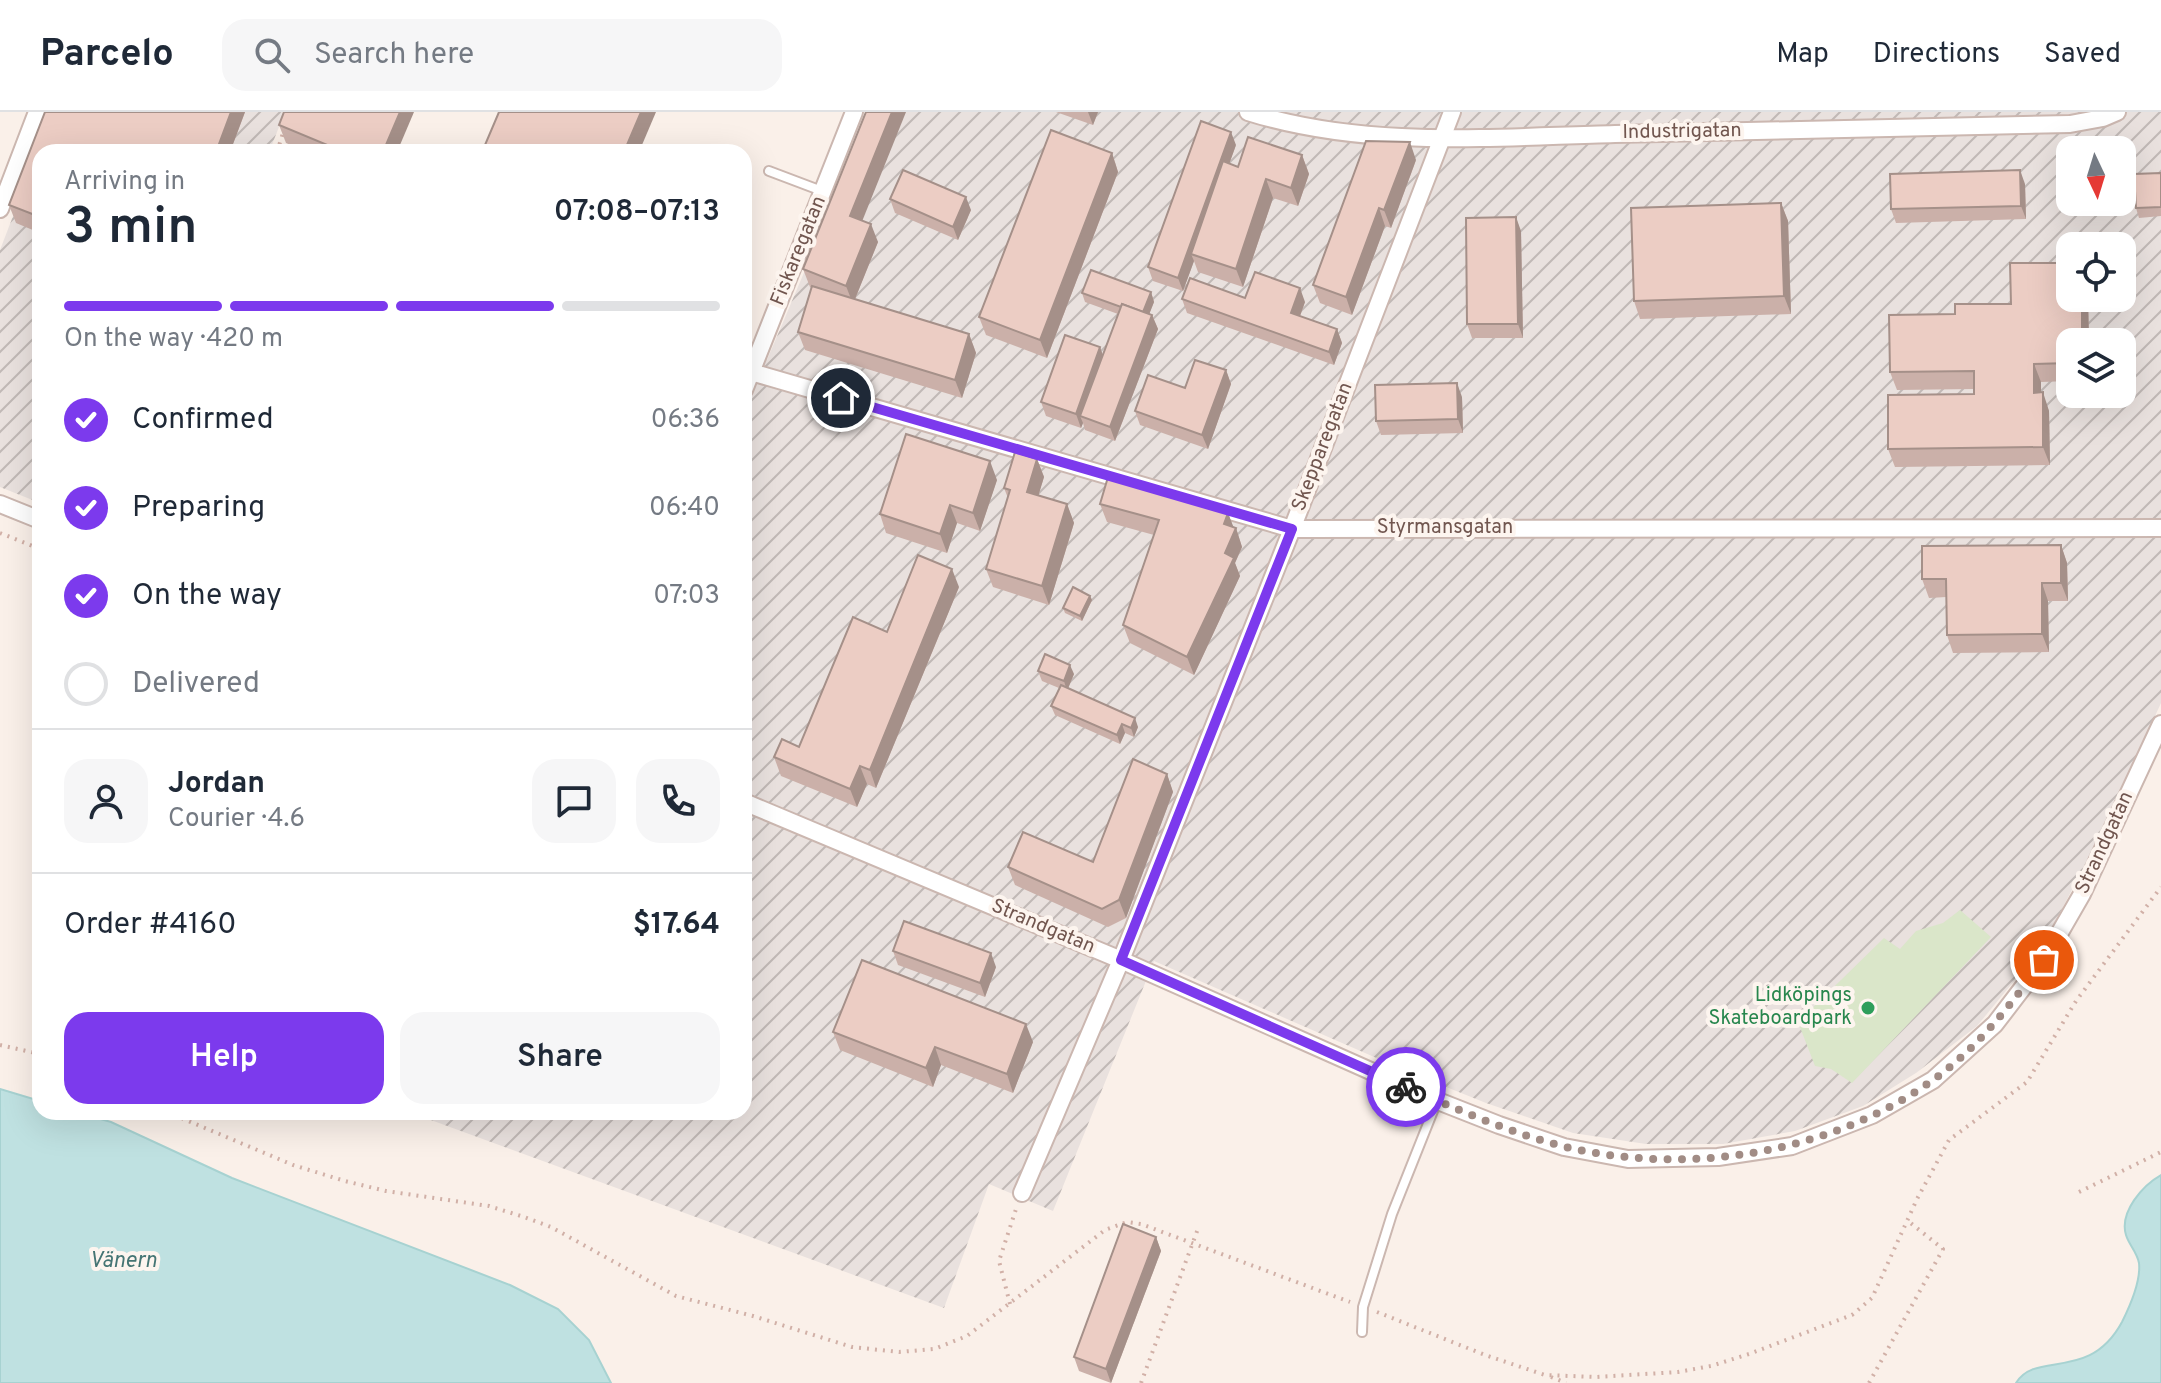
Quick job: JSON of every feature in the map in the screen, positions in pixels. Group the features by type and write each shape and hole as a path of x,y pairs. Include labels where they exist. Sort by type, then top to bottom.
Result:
{"street":[{"path":"0,209 37,112"},
{"name":"Fiskaregatan","path":"752,369 854,112"},
{"name":"Industrigatan","path":"1248,112 1285,124 1333,132 1440,138 2070,124 2117,112"},
{"name":"Skepparegatan","path":"1022,1193 1121,960 1292,529 1452,112"},
{"name":"Styrmansgatan","path":"752,372 1292,529 2161,528"},
{"path":"0,504 32,517"},
{"name":"Strandgatan","path":"752,805 1121,960 1438,1101 1564,1147 1628,1159 1718,1157 1792,1146 1872,1115 1933,1080 1995,1024 2044,960 2082,894 2161,724"}],"lane":[{"path":"769,171 822,191"},
{"path":"1362,1332 1363,1307 1392,1214 1438,1101"}],"path":[{"path":"280,144 286,125"},
{"path":"0,533 32,546"},
{"path":"1545,1375 1596,1377 1678,1372 1749,1354 1852,1315 1872,1298 1907,1220 1949,1140 2027,1082 2076,1001 2161,887"},
{"path":"0,1045 32,1052"},
{"path":"186,1120 293,1165 345,1181 386,1191 489,1206 524,1217 551,1227 676,1296 852,1347 899,1352 934,1349 967,1336 1115,1225 1127,1222 1141,1224 1566,1383"},
{"path":"2079,1192 2161,1152"},
{"path":"1010,1304 999,1261 1006,1232 1022,1193"},
{"path":"1869,1383 1943,1249 1907,1220"},
{"path":"1141,1383 1199,1226"}],"shaded area":[{"path":"53,112 285,112 272,144 41,144"},
{"path":"872,112 2161,112 2161,703 2096,844 2053,926 2019,975 1977,1026 1916,1073 1863,1106 1795,1131 1723,1144 1646,1144 1573,1133 1486,1103 1154,961 1053,1211 989,1184 944,1308 431,1120 752,1120 752,355 767,360"},
{"path":"32,167 32,500 0,487 0,250"}],"green space":[{"name":"Lidköpings Skateboardpark","path":"1960,910 1991,937 1852,1083 1831,1069 1815,1066 1798,1022 1884,938 1900,949 1916,931 1943,923"}],"water":[{"name":"Vänern","path":"0,1089 32,1099 32,1120 111,1122 232,1178 510,1285 558,1309 589,1340 611,1383 0,1383"},
{"path":"2161,1175 2161,1383 2016,1383 2025,1373 2036,1368 2079,1359 2094,1353 2109,1341 2122,1322 2138,1278 2138,1259 2126,1235 2126,1217 2140,1192"}],"building":[{"path":"45,112 231,112 219,144 33,144"},
{"path":"284,112 400,112 386,144 325,144 279,125"},
{"path":"499,112 641,112 627,144 485,144"},
{"path":"866,112 892,112 850,216 871,224 846,286 803,269"},
{"path":"1201,121 1231,132 1178,278 1148,267"},
{"path":"1051,130 1112,153 1040,340 979,317"},
{"path":"1248,137 1302,155 1291,188 1266,179 1236,269 1191,254 1223,161 1238,167"},
{"path":"1366,141 1410,142 1384,210 1379,208 1346,297 1313,285"},
{"path":"32,146 32,214 9,205"},
{"path":"903,170 966,197 953,227 890,199"},
{"path":"2020,170 2021,206 1891,209 1890,174"},
{"path":"2161,173 2161,207 2136,208 2136,174"},
{"path":"1781,203 1784,296 1634,301 1631,208"},
{"path":"1516,217 1518,324 1467,324 1466,218"},
{"path":"2010,263 2056,263 2056,312 2082,312 2082,328 2056,328 2056,363 2034,364 2034,393 2043,392 2043,447 1888,449 1888,395 1974,394 1974,371 1890,372 1889,315 1955,314 1955,304 2011,304"},
{"path":"1091,270 1151,292 1143,312 1082,293"},
{"path":"1255,272 1300,288 1291,313 1337,329 1329,352 1182,299 1190,278 1245,298"},
{"path":"812,286 969,334 955,380 798,332"},
{"path":"1122,304 1152,315 1110,427 1080,416"},
{"path":"1065,335 1100,347 1076,414 1041,402"},
{"path":"1195,360 1226,370 1202,435 1135,411 1148,375 1185,388"},
{"path":"1457,383 1458,419 1376,421 1375,385"},
{"path":"906,434 990,461 973,513 950,505 940,534 880,514"},
{"path":"1015,452 1037,459 1027,492 1067,504 1042,586 986,569 1010,490 1004,488"},
{"path":"1108,477 1228,513 1224,524 1236,528 1225,553 1234,558 1187,657 1123,625 1159,520 1100,504"},
{"path":"2061,545 2061,583 2042,583 2042,634 1947,635 1946,579 1922,579 1922,546"},
{"path":"918,555 952,569 870,770 860,766 850,789 774,757 782,739 799,747 853,617 887,632"},
{"path":"1073,587 1090,596 1080,616 1063,608"},
{"path":"1045,654 1070,665 1064,681 1038,671"},
{"path":"1061,685 1135,718 1131,728 1122,724 1117,735 1051,706"},
{"path":"1133,759 1167,774 1119,900 1102,909 1008,867 1023,832 1093,862"},
{"path":"904,921 991,953 980,983 893,951"},
{"path":"862,960 1026,1024 1007,1074 935,1047 926,1068 833,1032"},
{"path":"1123,1224 1156,1237 1106,1369 1074,1357"}],"way so far":[{"path":"1406,1087 1499,1125 1564,1147 1628,1159 1718,1157 1792,1146 1872,1115 1933,1080 1995,1024 2044,960"}],"place":[{"name":"Lidköpings Skateboardpark","path":"1868,1008"}],"route":[{"path":"841,398 1292,529 1121,960 1406,1087"}]}
